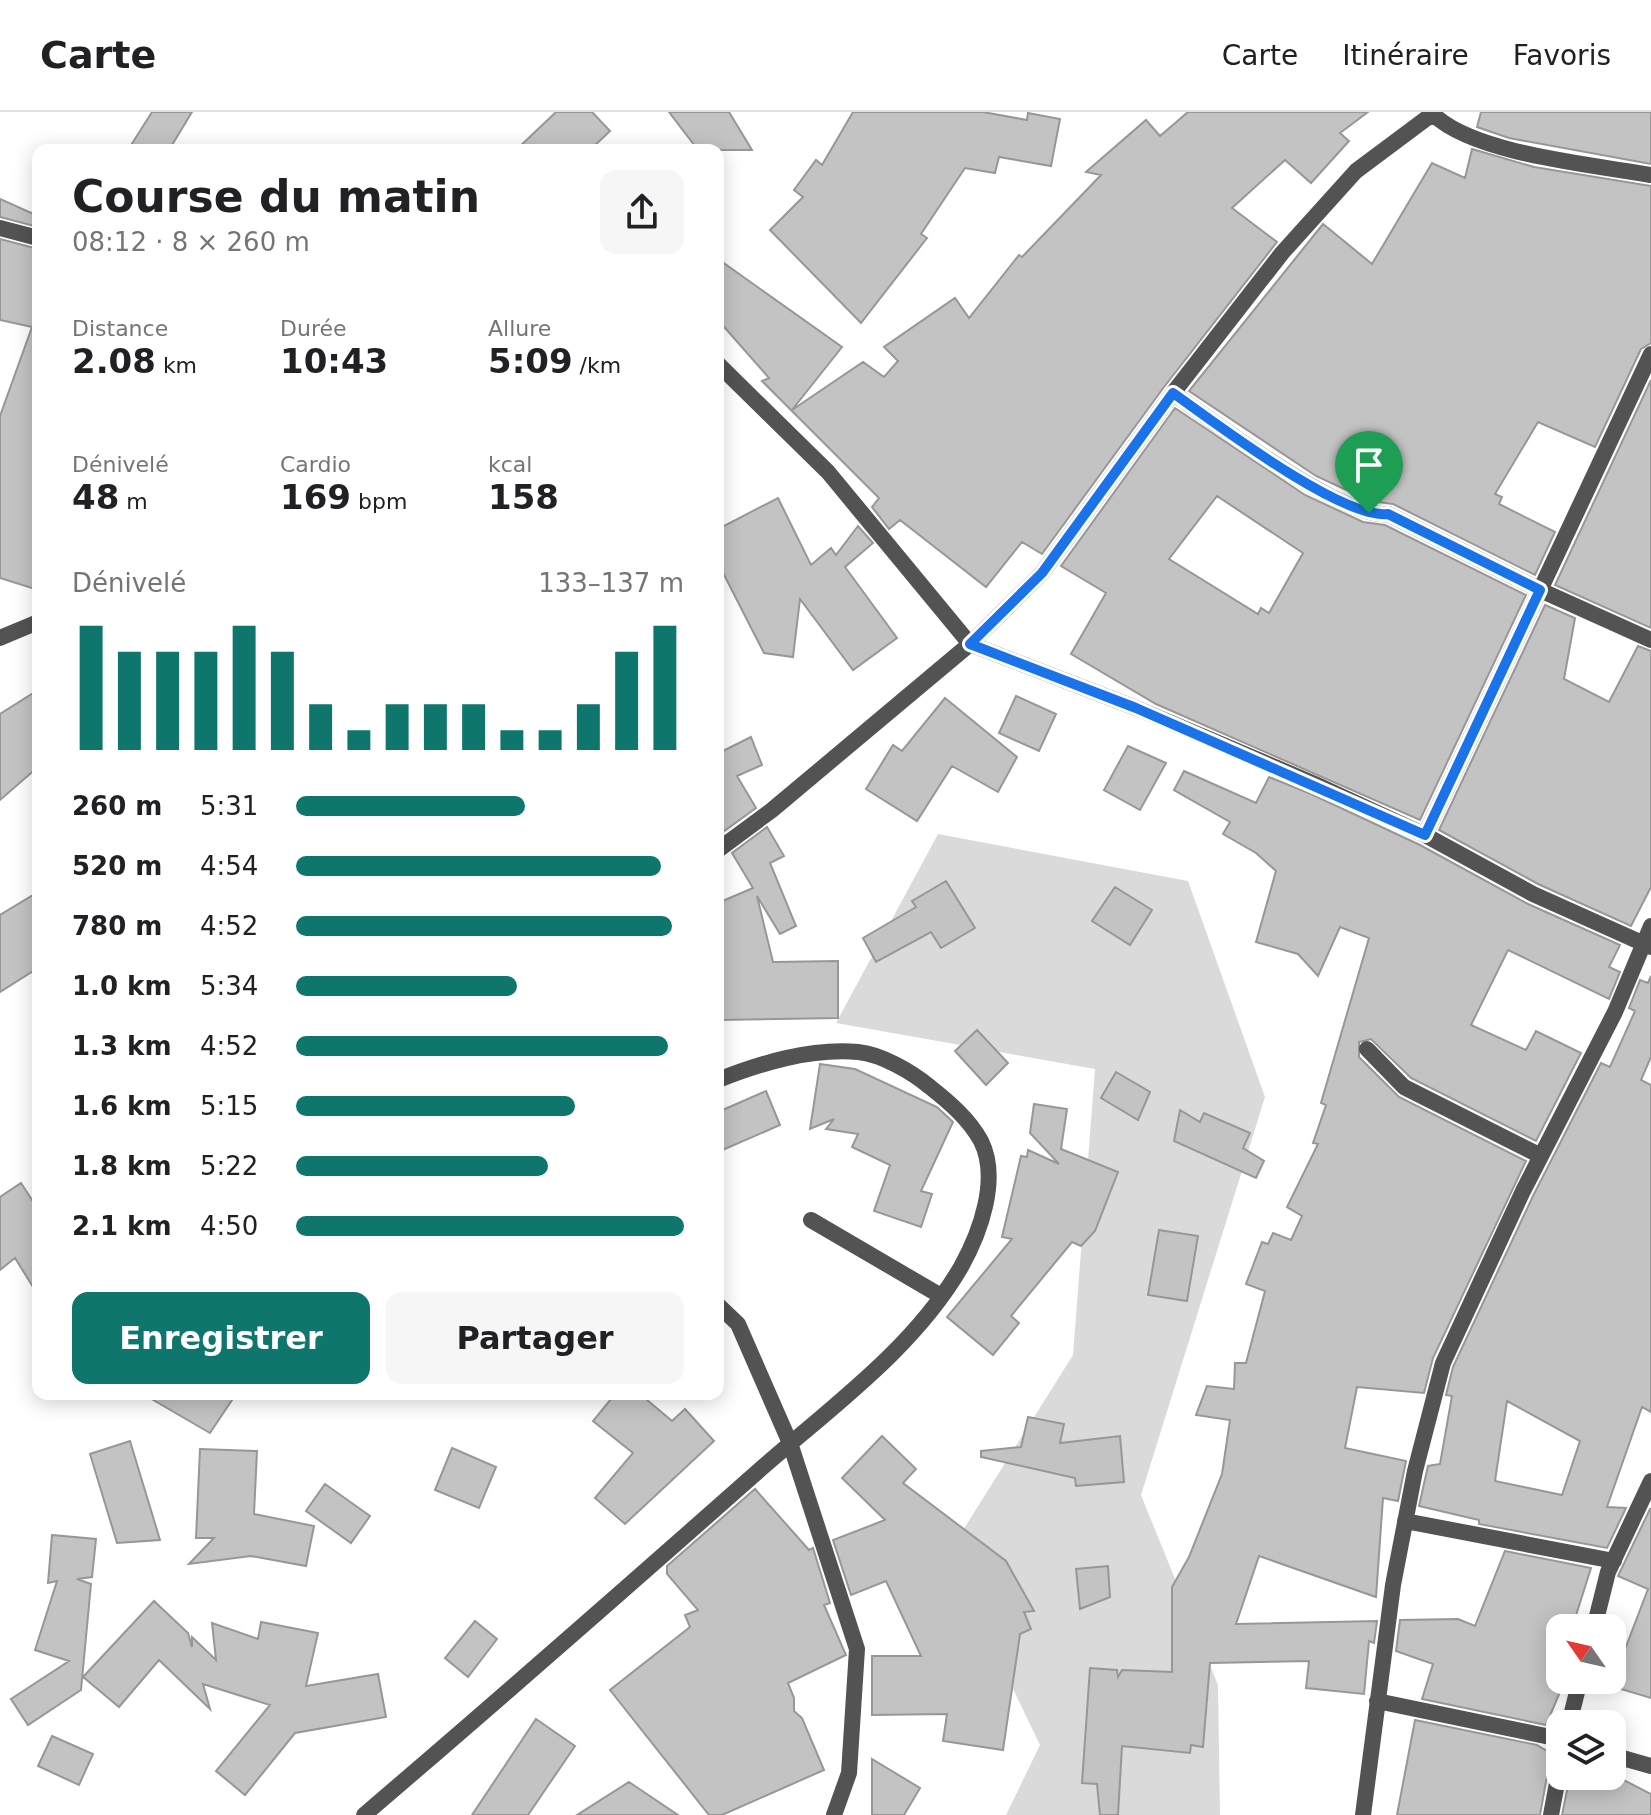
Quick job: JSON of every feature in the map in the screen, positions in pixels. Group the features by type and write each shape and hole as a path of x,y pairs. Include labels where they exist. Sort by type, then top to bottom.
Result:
{"street":[{"path":"724,846 772,810 970,644 1042,573 1173,393 1282,253 1356,171 1435,114 1449,129 1524,152 1651,175"},
{"path":"0,228 32,236"},
{"path":"1425,835 1651,354"},
{"path":"724,370 828,472 970,644 1149,714 1425,835 1533,894 1647,945"},
{"path":"1173,393 1310,487 1373,515 1388,514 1540,590 1651,640"},
{"path":"0,638 32,625"},
{"path":"1363,1815 1405,1521 1443,1363 1541,1156 1647,945 1651,926"},
{"path":"1367,1049 1404,1087 1541,1156"},
{"path":"364,1815 578,1633 874,1369 941,1296 962,1266 985,1214 986,1174 982,1143 956,1109 913,1074 860,1052 798,1056 758,1064 724,1078"},
{"path":"811,1220 941,1296"},
{"path":"724,1311 738,1324 790,1443 857,1649 849,1773 834,1815"},
{"path":"1598,1614 1614,1561 1651,1481"},
{"path":"1405,1521 1614,1561"},
{"path":"1377,1701 1546,1736"},
{"path":"1626,1759 1651,1766"},
{"path":"1551,1815 1556,1790"}],"shaded area":[{"path":"938,834 1188,881 1265,1097 1141,1495 1218,1685 1220,1815 1006,1815 1040,1745 948,1554 1073,1355 1095,1069 836,1023"}],"building":[{"path":"152,112 192,112 173,144 132,144"},
{"path":"556,112 592,112 610,131 596,144 522,144"},
{"path":"669,112 729,112 752,150 724,150 724,144 693,144"},
{"path":"853,112 983,112 1027,120 1028,113 1060,119 1051,166 999,157 995,173 965,168 921,234 927,238 861,323 770,230 803,197 794,190 816,160 822,165"},
{"path":"1188,112 1368,112 1340,133 1349,141 1311,183 1285,160 1232,208 1277,242 1164,387 1042,554 1022,542 986,587 900,520 889,529 872,507 879,498 762,381 769,378 724,327 724,263 842,347 792,410 863,362 884,377 898,361 884,347 955,298 969,318 1019,255 1022,257 1101,175 1086,172 1146,120 1160,136"},
{"path":"1481,112 1651,112 1651,164 1509,138 1477,127"},
{"path":"1472,149 1534,167 1651,186 1651,343 1641,349 1595,447 1538,422 1495,494 1502,497 1499,504 1555,532 1535,575 1393,504 1370,501 1316,476 1189,391 1323,224 1372,264 1432,163 1465,178"},
{"path":"0,199 32,213 32,225 0,217"},
{"path":"0,239 32,247 32,327 0,320"},
{"path":"32,327 32,588 0,578 0,416"},
{"path":"1651,380 1651,628 1555,585"},
{"path":"1175,408 1305,495 1363,522 1385,525 1526,595 1420,820 1156,704 1071,654 1106,593 1061,566","holes":["1217,496 1303,553 1269,613 1261,608 1258,614 1169,559"]},
{"path":"778,498 811,565 831,548 836,555 858,526 873,543 845,567 897,638 853,670 800,599 793,657 764,653 724,575 724,526"},
{"path":"1545,605 1575,618 1564,679 1609,702 1638,646 1651,651 1651,887 1631,926 1538,884 1439,830"},
{"path":"32,694 32,772 0,800 0,714"},
{"path":"1016,696 1056,714 1039,751 999,733"},
{"path":"945,698 1017,757 998,792 952,766 917,821 866,789 893,745 902,751"},
{"path":"751,737 762,765 737,776 756,808 724,831 724,750"},
{"path":"1128,746 1166,763 1140,810 1104,790"},
{"path":"1184,771 1256,803 1269,777 1311,794 1420,845 1528,904 1620,945 1609,967 1620,972 1609,999 1508,950 1471,1025 1526,1050 1536,1031 1581,1053 1536,1141 1411,1078 1371,1039 1359,1042 1359,1057 1399,1097 1526,1161 1433,1358 1424,1393 1357,1387 1345,1448 1406,1461 1398,1501 1383,1498 1376,1597 1259,1556 1236,1624 1377,1621 1374,1643 1369,1641 1364,1694 1306,1688 1309,1661 1210,1663 1203,1747 1191,1745 1190,1753 1122,1746 1118,1815 1100,1815 1097,1784 1082,1783 1090,1668 1117,1670 1118,1677 1122,1670 1172,1672 1172,1587 1189,1557 1222,1474 1230,1420 1196,1415 1207,1386 1234,1389 1235,1363 1246,1363 1265,1291 1246,1284 1262,1242 1268,1244 1273,1233 1291,1240 1302,1216 1287,1207 1318,1144 1313,1143 1326,1105 1321,1103 1369,938 1340,927 1318,976 1298,954 1256,942 1276,871 1256,853 1223,834 1230,822 1174,790"},
{"path":"767,827 784,856 770,863 796,926 780,934 757,896 773,962 838,961 838,1018 724,1020 724,900 753,888 732,853"},
{"path":"946,881 975,928 941,948 931,932 876,962 863,938 916,907 912,901"},
{"path":"1115,887 1152,910 1130,945 1092,921"},
{"path":"32,896 32,972 0,992 0,915"},
{"path":"1651,976 1651,1057 1641,1080 1651,1085 1651,1412 1642,1407 1607,1507 1626,1508 1607,1548 1479,1524 1479,1520 1419,1506 1428,1466 1440,1464 1452,1396 1446,1395 1453,1367 1533,1196 1601,1063 1610,1067 1635,1011 1629,1008 1640,980 1648,983","holes":["1507,1401 1580,1441 1562,1495 1495,1481"]},
{"path":"977,1030 1008,1063 986,1085 955,1051"},
{"path":"820,1064 855,1069 937,1107 953,1122 921,1191 932,1194 921,1227 874,1211 890,1165 852,1147 858,1134 826,1129 834,1119 810,1129"},
{"path":"1116,1072 1150,1092 1138,1120 1101,1098"},
{"path":"766,1091 780,1125 724,1149 724,1109"},
{"path":"1034,1104 1067,1109 1061,1149 1118,1172 1095,1231 1081,1246 1072,1242 1011,1316 1019,1323 993,1355 947,1317 1012,1239 1002,1237 1021,1156 1027,1157 1028,1150 1059,1164 1030,1133"},
{"path":"1180,1110 1200,1122 1204,1113 1250,1133 1243,1148 1264,1161 1256,1178 1174,1141"},
{"path":"21,1183 32,1200 32,1285 15,1258 0,1270 0,1197"},
{"path":"1159,1230 1198,1236 1187,1301 1148,1295"},
{"path":"153,1400 232,1400 210,1433"},
{"path":"610,1400 647,1400 672,1421 685,1409 714,1441 625,1524 595,1498 633,1453 593,1421"},
{"path":"1028,1417 1064,1424 1060,1443 1120,1436 1124,1482 1076,1486 1075,1478 981,1457 981,1451 1021,1447"},
{"path":"882,1436 916,1469 903,1483 1006,1561 1034,1611 1024,1612 1031,1629 1020,1634 1003,1750 943,1741 947,1714 872,1715 872,1656 921,1656 886,1581 851,1595 833,1540 885,1520 842,1478"},
{"path":"130,1441 160,1540 117,1543 90,1454"},
{"path":"452,1448 496,1467 479,1508 435,1490"},
{"path":"200,1449 257,1451 254,1514 314,1526 306,1566 251,1556 189,1564 214,1538 196,1538"},
{"path":"325,1484 370,1516 351,1543 306,1511"},
{"path":"755,1489 809,1550 813,1548 830,1603 824,1605 846,1655 788,1683 794,1698 794,1711 802,1718 824,1770 722,1815 709,1815 610,1690 690,1627 685,1615 698,1610 667,1574 667,1566"},
{"path":"1651,1509 1651,1698 1626,1690 1626,1647 1648,1589 1618,1576"},
{"path":"52,1535 96,1539 92,1577 77,1579 91,1584 81,1690 28,1725 11,1699 69,1661 35,1650 57,1581 48,1583"},
{"path":"1505,1551 1591,1568 1576,1614 1546,1614 1546,1694 1559,1694 1552,1710 1546,1710 1546,1725 1422,1699 1433,1664 1396,1651 1400,1620 1458,1619 1475,1626"},
{"path":"1108,1566 1110,1597 1080,1609 1076,1569"},
{"path":"154,1601 188,1633 192,1647 192,1637 216,1660 212,1623 258,1639 261,1622 318,1633 306,1686 378,1674 386,1717 295,1733 245,1795 216,1771 270,1705 203,1684 210,1709 159,1660 119,1707 83,1677"},
{"path":"475,1621 497,1639 468,1677 445,1658"},
{"path":"536,1719 575,1746 528,1815 472,1815"},
{"path":"1415,1720 1537,1745 1546,1750 1546,1782 1540,1815 1397,1815"},
{"path":"52,1736 93,1754 79,1785 38,1766"},
{"path":"872,1759 920,1788 904,1815 872,1815"},
{"path":"1626,1781 1651,1794 1651,1815 1562,1815 1567,1790 1626,1790"},
{"path":"629,1782 678,1815 577,1815"}],"route":[{"path":"1173,393 1310,487 1369,513 1388,514 1540,590 1425,835 1315,784 1136,708 970,644 1042,573 1173,393"}]}
